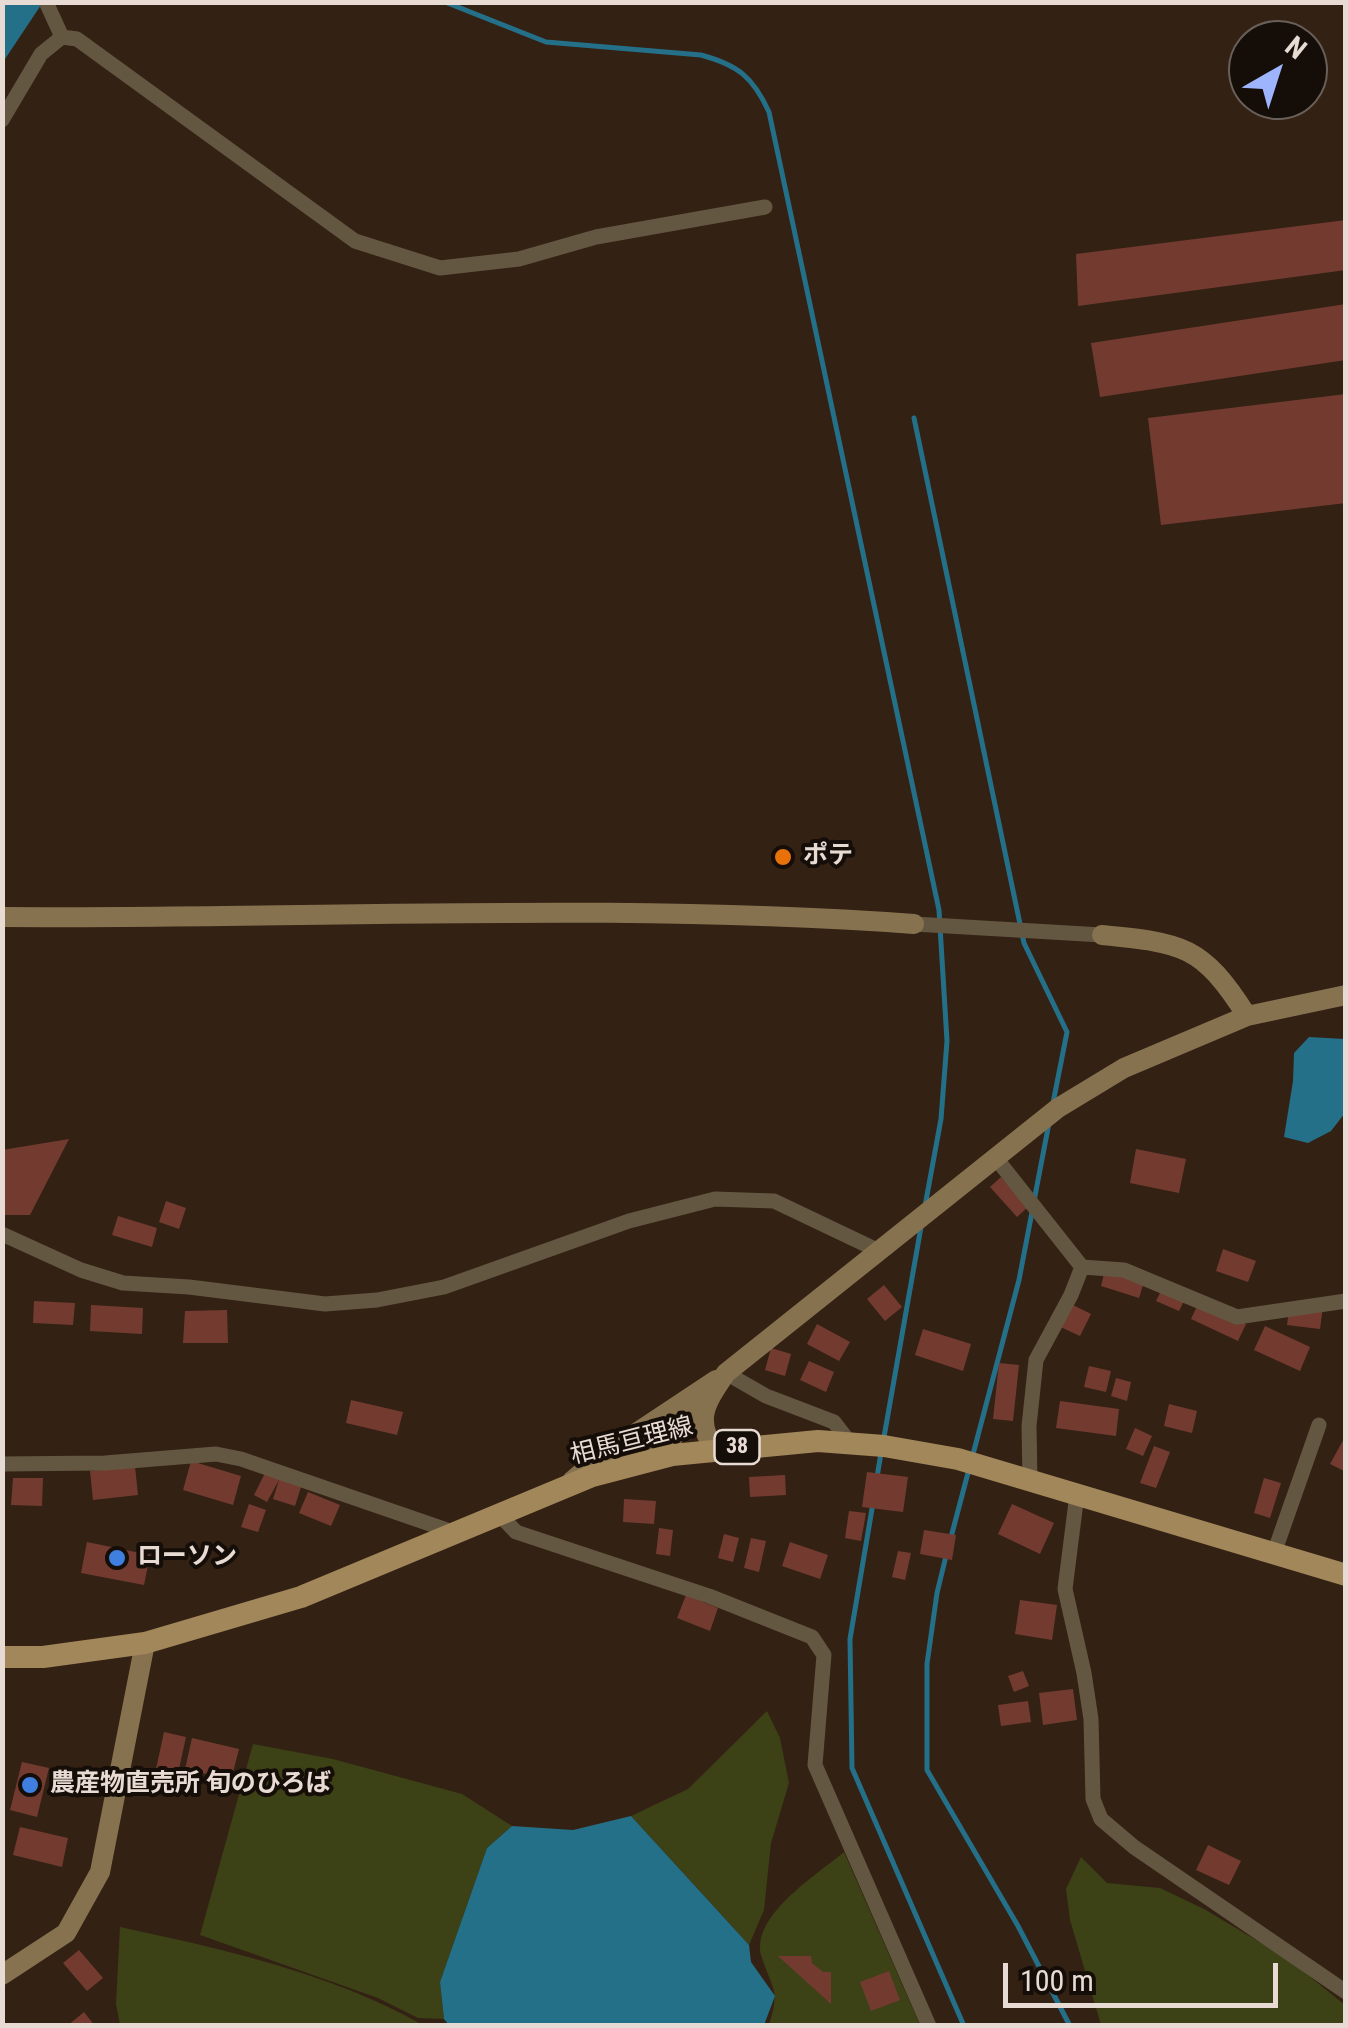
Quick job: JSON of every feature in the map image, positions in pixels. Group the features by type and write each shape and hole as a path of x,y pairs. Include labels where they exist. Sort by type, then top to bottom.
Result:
{"main road":[{"name":"相馬亘理線","path":"2,1657 43,1657 145,1643 301,1597 567,1486 653,1460 715,1450 818,1442 884,1446 958,1459 1346,1574"}],"street":[{"path":"46,2 62,37"},
{"path":"2,120 41,54 62,37"},
{"path":"62,37 77,40 354,242 440,268 519,259 596,237 765,208"},
{"path":"2,917 591,914 849,919 1102,935 1182,947 1205,960 1223,978 1247,1016"},
{"path":"567,1486 604,1455 726,1373 1058,1108 1124,1068 1247,1016 1346,995"},
{"path":"996,1157 1082,1267 1124,1270 1237,1316 1346,1300"},
{"path":"2,1234 81,1270 123,1282 324,1304 377,1300 444,1287 629,1221 714,1198 774,1201 878,1251"},
{"path":"1030,1480 1036,1360 1082,1267"},
{"path":"653,1460 726,1373"},
{"path":"726,1373 766,1396 834,1422 851,1444"},
{"path":"708,1398 706,1437 715,1450"},
{"path":"1274,1553 1319,1424"},
{"path":"2,1464 106,1463 216,1454 241,1458 453,1532"},
{"path":"1077,1494 1065,1588 1084,1673 1091,1719 1093,1799 1101,1819 1134,1848 1346,1992"},
{"path":"498,1514 516,1532 710,1596 812,1637 824,1655 815,1765 929,2026"},
{"path":"2,1975 66,1932 100,1872 145,1643"}],"green space":[{"path":"767,1711 780,1738 789,1783 771,1843 764,1910 749,1945 631,1816 688,1789"},
{"path":"253,1744 333,1759 462,1794 512,1826 487,1848 440,1982 444,2019 418,2018 378,1998 200,1935"},
{"path":"844,1852 920,2025 769,2025 775,1997 762,1958 760,1943 765,1927 788,1898"},
{"path":"1081,1857 1107,1883 1160,1888 1288,1959 1345,2005 1345,2025 1101,2025 1070,1920 1066,1889"},
{"path":"120,1927 237,1954 314,1977 423,2025 120,2025 116,2004"}],"water":[{"path":"3,3 41,5 3,62"},
{"path":"1309,1037 1345,1039 1345,1113 1331,1131 1308,1143 1284,1137 1294,1053"},
{"path":"631,1816 749,1945 751,1962 775,1996 764,2025 449,2025 444,2019 440,1982 487,1848 512,1826 573,1830"}],"building":[{"path":"1346,220 1346,270 1078,306 1076,254"},
{"path":"1346,304 1346,360 1100,397 1091,343"},
{"path":"1346,394 1346,503 1161,525 1148,418"},
{"path":"69,1139 30,1215 2,1215 2,1150"},
{"path":"1136,1149 1186,1159 1179,1193 1130,1183"},
{"path":"1001,1177 1028,1207 1017,1217 990,1187"},
{"path":"166,1201 186,1208 179,1229 159,1222"},
{"path":"118,1216 157,1228 152,1247 112,1235"},
{"path":"1223,1249 1256,1261 1248,1282 1216,1271"},
{"path":"1105,1270 1144,1282 1139,1298 1101,1286"},
{"path":"884,1285 902,1307 885,1321 867,1299"},
{"path":"1162,1289 1185,1299 1179,1311 1156,1301"},
{"path":"34,1301 75,1303 73,1325 33,1323"},
{"path":"1065,1301 1091,1314 1080,1336 1054,1324"},
{"path":"1199,1302 1246,1324 1238,1341 1191,1319"},
{"path":"1290,1302 1323,1306 1320,1329 1287,1325"},
{"path":"91,1305 143,1308 142,1334 90,1331"},
{"path":"227,1310 228,1343 183,1343 185,1311"},
{"path":"817,1324 850,1342 839,1361 807,1344"},
{"path":"1265,1326 1310,1347 1300,1371 1254,1350"},
{"path":"923,1329 971,1344 963,1371 915,1355"},
{"path":"771,1348 791,1354 785,1376 765,1370"},
{"path":"809,1361 834,1372 826,1392 800,1380"},
{"path":"999,1363 1019,1365 1013,1421 993,1419"},
{"path":"1089,1366 1111,1371 1106,1392 1084,1387"},
{"path":"1116,1378 1131,1382 1127,1401 1111,1396"},
{"path":"351,1400 403,1412 397,1435 346,1423"},
{"path":"1060,1401 1119,1409 1116,1436 1056,1428"},
{"path":"1169,1404 1197,1411 1192,1433 1164,1426"},
{"path":"1135,1428 1152,1436 1143,1456 1126,1449"},
{"path":"1346,1435 1346,1472 1330,1464"},
{"path":"1154,1446 1170,1452 1156,1488 1140,1483"},
{"path":"191,1461 241,1476 233,1505 183,1490"},
{"path":"135,1466 138,1495 93,1500 90,1471"},
{"path":"867,1472 908,1477 903,1512 862,1507"},
{"path":"265,1473 301,1487 295,1506 273,1499 279,1480 267,1502 254,1495"},
{"path":"785,1475 786,1495 750,1497 749,1477"},
{"path":"13,1478 43,1478 42,1506 11,1505"},
{"path":"1264,1478 1281,1483 1270,1518 1254,1513"},
{"path":"308,1492 340,1505 331,1526 299,1513"},
{"path":"624,1499 656,1501 654,1524 623,1522"},
{"path":"249,1504 266,1510 258,1532 241,1527"},
{"path":"1012,1504 1054,1523 1040,1554 998,1534"},
{"path":"849,1511 866,1513 861,1541 845,1538"},
{"path":"659,1528 673,1530 670,1556 656,1554"},
{"path":"924,1530 956,1535 952,1560 920,1554"},
{"path":"724,1534 739,1538 733,1562 718,1558"},
{"path":"751,1538 766,1541 759,1572 744,1568"},
{"path":"87,1542 150,1555 144,1585 81,1573"},
{"path":"790,1542 828,1555 820,1579 782,1566"},
{"path":"898,1551 911,1553 905,1580 892,1577"},
{"path":"686,1595 718,1608 710,1631 677,1618"},
{"path":"1020,1600 1057,1605 1052,1640 1015,1634"},
{"path":"1023,1671 1029,1686 1014,1692 1008,1676"},
{"path":"1073,1689 1077,1720 1043,1725 1039,1693"},
{"path":"1028,1701 1031,1722 1001,1726 998,1705"},
{"path":"164,1732 186,1737 176,1783 154,1778"},
{"path":"192,1738 239,1749 231,1780 185,1769"},
{"path":"22,1762 49,1768 37,1817 10,1810"},
{"path":"20,1827 68,1838 62,1867 13,1855"},
{"path":"1208,1845 1241,1861 1229,1885 1196,1870"},
{"path":"79,1950 103,1978 87,1991 63,1963"},
{"path":"778,1956 811,1956 812,1963 823,1972 831,1972 831,2004"},
{"path":"889,1971 900,2000 871,2011 860,1982"},
{"path":"84,2012 95,2026 67,2026"}],"waterway":[{"path":"445,2 546,42 714,59 743,74 769,112 939,910 947,1041 941,1119 925,1206"},
{"path":"914,418 1024,943 1067,1032 1053,1103"},
{"path":"1034,1201 1049,1123"},
{"path":"972,1458 1019,1280 1032,1212"},
{"path":"884,1437 921,1227"},
{"path":"877,1477 881,1453"},
{"path":"950,1541 969,1469"},
{"path":"873,1503 850,1639 852,1768 964,2026"},
{"path":"946,1556 927,1664 927,1770 1018,1926 1070,2026"}],"place":[{"name":"ポテ","path":"783,857"},
{"name":"ローソン","path":"117,1558"},
{"name":"農産物直売所 旬のひろば","path":"30,1785"}]}
